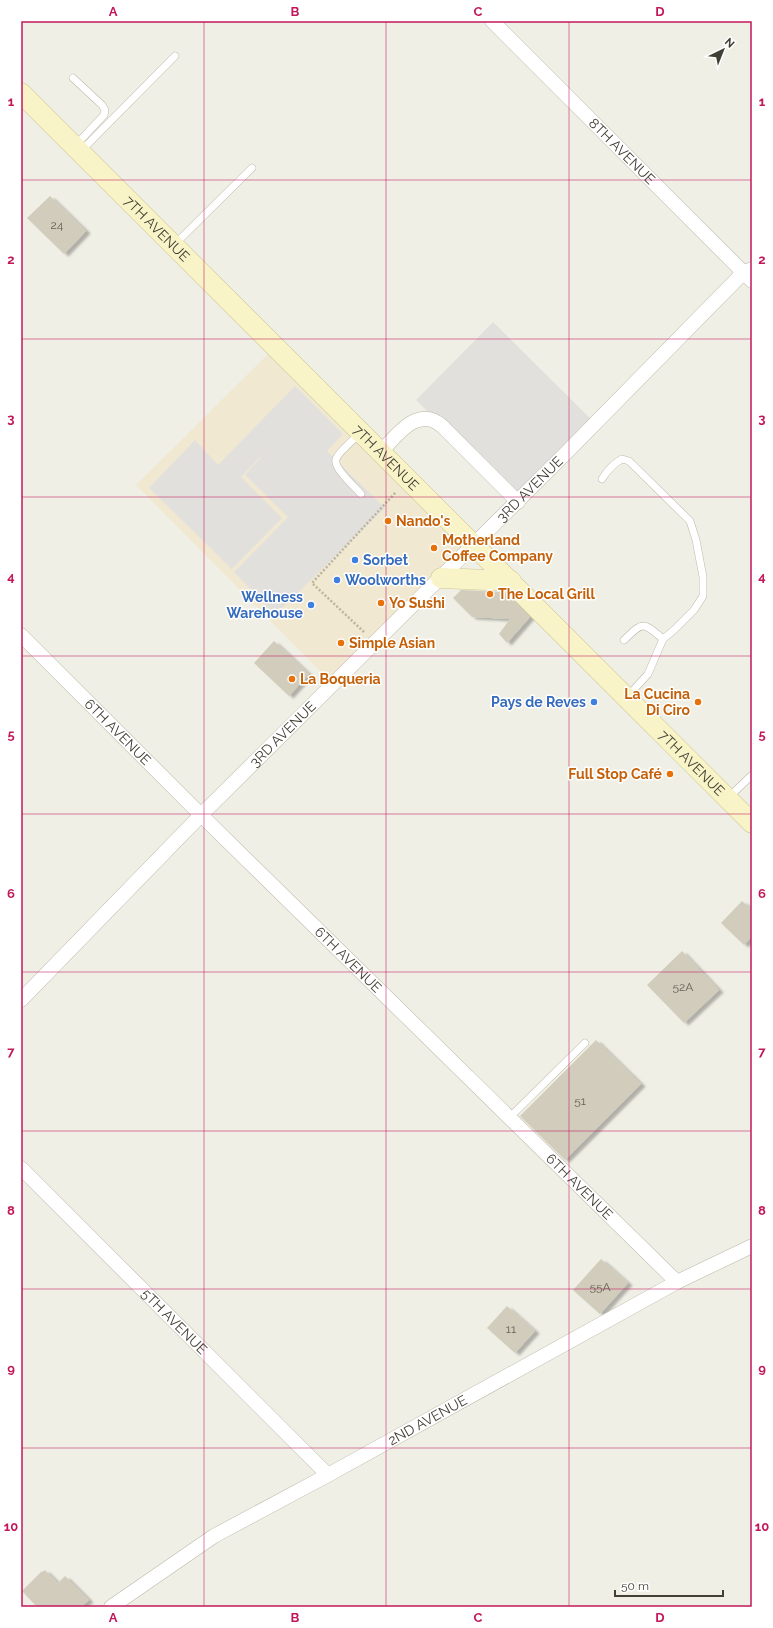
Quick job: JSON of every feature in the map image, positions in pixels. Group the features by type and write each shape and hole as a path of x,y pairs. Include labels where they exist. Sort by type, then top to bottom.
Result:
{"main road":[{"name":"7TH AVENUE","path":"21,92 511,580 752,823"},
{"path":"441,578 511,580"}],"street":[{"name":"8TH AVENUE","path":"492,21 749,274"},
{"name":"3RD AVENUE","path":"21,1000 201,815 749,274"},
{"path":"381,452 410,424 422,419 433,420 442,426 518,502"},
{"name":"6TH AVENUE","path":"21,635 201,815 677,1282"},
{"name":"5TH AVENUE","path":"21,1168 328,1474"},
{"name":"2ND AVENUE","path":"111,1607 214,1536 677,1282 752,1246"}],"lane":[{"path":"78,149 175,56"},
{"path":"73,78 102,105 105,110 104,116 78,149"},
{"path":"174,245 252,168"},
{"path":"361,432 338,455 335,464 339,471 361,494"},
{"path":"602,479 616,462 622,458 629,461 690,521 696,540 703,577 703,596 694,610 663,639 648,674 626,697"},
{"path":"624,640 638,627 643,625 649,627 663,639"},
{"path":"727,798 752,775"},
{"path":"510,1117 585,1043"}],"path":[{"path":"364,632 312,582 401,487"}],"shaded area":[{"path":"493,322 593,421 516,499 416,400"},
{"path":"269,353 467,546 330,681 136,485"},
{"path":"295,386 343,434 327,451 385,508 275,615 234,572 288,517 245,475 272,445 241,477 282,518 232,569 149,488 195,440 218,465"}],"building":[{"path":"50,196 86,231 64,254 27,218"},
{"path":"461,590 505,592 530,617 507,643 499,634 510,619 472,617 453,598"},
{"path":"274,641 309,674 289,696 254,663"},
{"path":"742,901 752,910 752,936 744,945 721,923"},
{"path":"682,951 719,990 684,1023 647,985"},
{"path":"596,1040 641,1084 565,1160 520,1116"},
{"path":"601,1259 628,1283 600,1314 573,1290"},
{"path":"507,1306 535,1331 515,1353 487,1328"},
{"path":"45,1570 58,1583 65,1576 89,1600 81,1607 37,1607 22,1591 42,1571"}],"place":[{"name":"Nando's","path":"388,521"},
{"name":"Motherland Coffee Company","path":"434,548"},
{"name":"Sorbet","path":"355,560"},
{"name":"Woolworths","path":"337,580"},
{"name":"The Local Grill","path":"490,594"},
{"name":"Yo Sushi","path":"381,603"},
{"name":"Wellness Warehouse","path":"311,605"},
{"name":"Simple Asian","path":"341,643"},
{"name":"La Boqueria","path":"292,679"},
{"name":"Pays de Reves","path":"594,702"},
{"name":"La Cucina Di Ciro","path":"698,702"},
{"name":"Full Stop Café","path":"670,774"}]}
